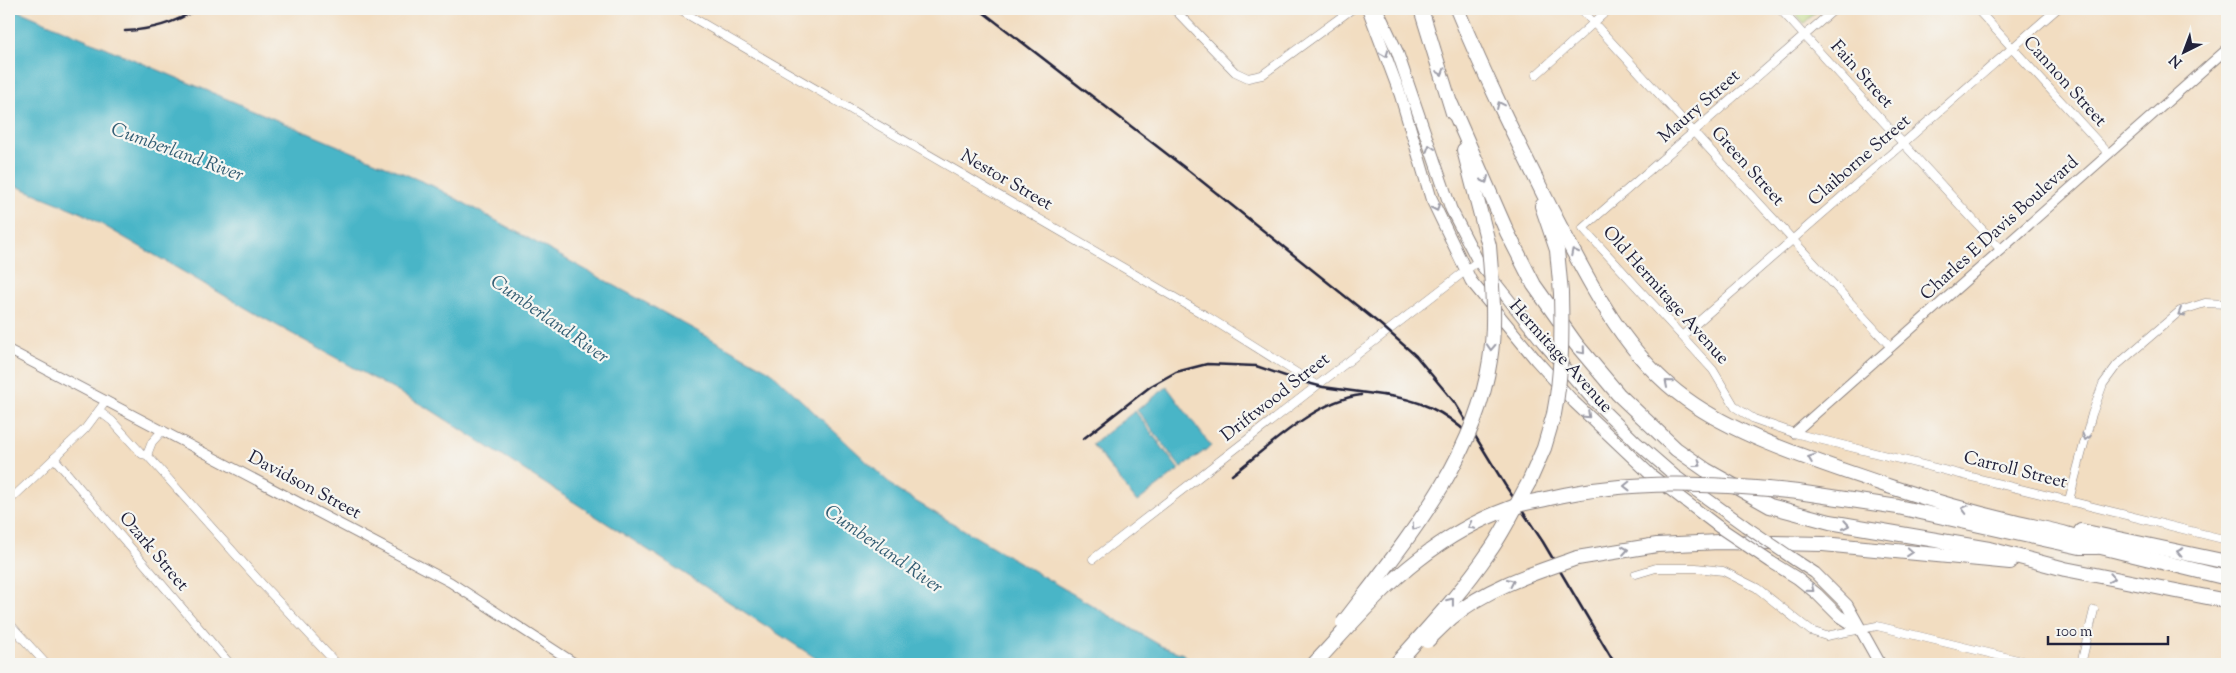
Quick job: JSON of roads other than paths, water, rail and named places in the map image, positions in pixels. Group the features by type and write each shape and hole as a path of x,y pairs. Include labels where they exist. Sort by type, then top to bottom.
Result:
{"highway":[{"path":"1313,664 1403,543 1441,488 1463,446 1481,402 1491,360 1494,296 1488,246 1476,191 1421,9"},
{"path":"1457,9 1521,149 1585,274 1622,335 1652,369 1685,398 1716,418 1759,438 1845,471 1929,500 2083,538 2101,547 2227,578"},
{"path":"1451,104 1507,232 1534,285 1576,344 1618,394 1676,449 1736,488 1770,506 1830,522 1989,550 2065,568 2227,600"},
{"path":"1396,664 1446,608 1508,524 1530,482 1544,448 1554,414 1561,378 1563,338 1557,250 1521,149"},
{"path":"1313,664 1393,580 1417,560 1460,532 1515,506 1585,490 1612,486 1718,485 1798,492 1898,507 2080,547 2101,547"},
{"path":"2012,522 2035,521 2227,562"},
{"path":"1403,664 1453,616 1483,596 1514,580 1577,558 1658,545 1732,542 1831,545 2065,568"}],"main road":[{"name":"Hermitage Avenue","path":"1368,9 1400,94 1431,198 1466,271 1505,324 1574,402 1651,475 1719,526 1797,578 1817,594 1838,615 1860,629"},
{"name":"Hermitage Avenue","path":"1375,9 1379,13 1397,50 1451,209 1478,261 1544,344 1598,405 1674,475 1744,526 1815,573 1847,605 1880,664"}],"street":[{"name":"Nestor Street","path":"678,9 1200,312 1316,385"},
{"path":"1174,9 1233,70 1245,77 1262,75 1352,9"},
{"name":"Green Street","path":"1581,9 1891,347"},
{"path":"1536,75 1609,9"},
{"name":"Fain Street","path":"1780,9 2001,250"},
{"name":"Maury Street","path":"1583,228 1835,9"},
{"name":"Cannon Street","path":"1977,9 2109,154"},
{"name":"Claiborne Street","path":"1682,336 2057,9"},
{"name":"Charles E Davis Boulevard","path":"1794,434 2227,49"},
{"name":"Old Hermitage Avenue","path":"1583,228 1713,370 1734,407 1754,419 1794,434"},
{"name":"Driftwood Street","path":"1093,559 1478,261"},
{"path":"2069,500 2094,406 2103,384 2117,365 2180,311 2204,303 2227,304"},
{"name":"Davidson Street","path":"9,350 450,582 576,664"},
{"path":"9,500 85,430 100,412 106,401"},
{"path":"100,412 112,421 142,454 147,456 262,584 338,664"},
{"path":"147,456 152,442 163,430"},
{"name":"Carroll Street","path":"1794,434 2227,540"},
{"name":"Ozark Street","path":"54,458 230,664"},
{"path":"1636,574 1656,568 1696,568 1723,571 1757,588 1810,632 1826,636 1877,626 2034,664"},
{"path":"2081,664 2094,610"},
{"path":"9,623 46,664"}],"water":[{"name":"Cumberland River","path":"9,9 14,9 433,186 770,371 898,491 1163,647 1183,654 1194,664 825,664 431,410 258,315 82,213 9,183"},
{"path":"1167,387 1211,446 1181,468 1137,410"},
{"path":"1135,411 1179,470 1137,502 1092,444"}],"railway":[{"path":"125,31 162,25 197,9"},
{"path":"979,9 1189,171 1381,325 1416,356 1455,403 1505,485 1543,542 1615,664"},
{"path":"1083,439 1151,386 1176,372 1207,364 1256,366 1323,387 1389,396"},
{"path":"1232,475 1293,426 1310,415 1326,406 1361,395"},
{"path":"1383,395 1419,403 1430,408 1450,419 1469,435"}]}
